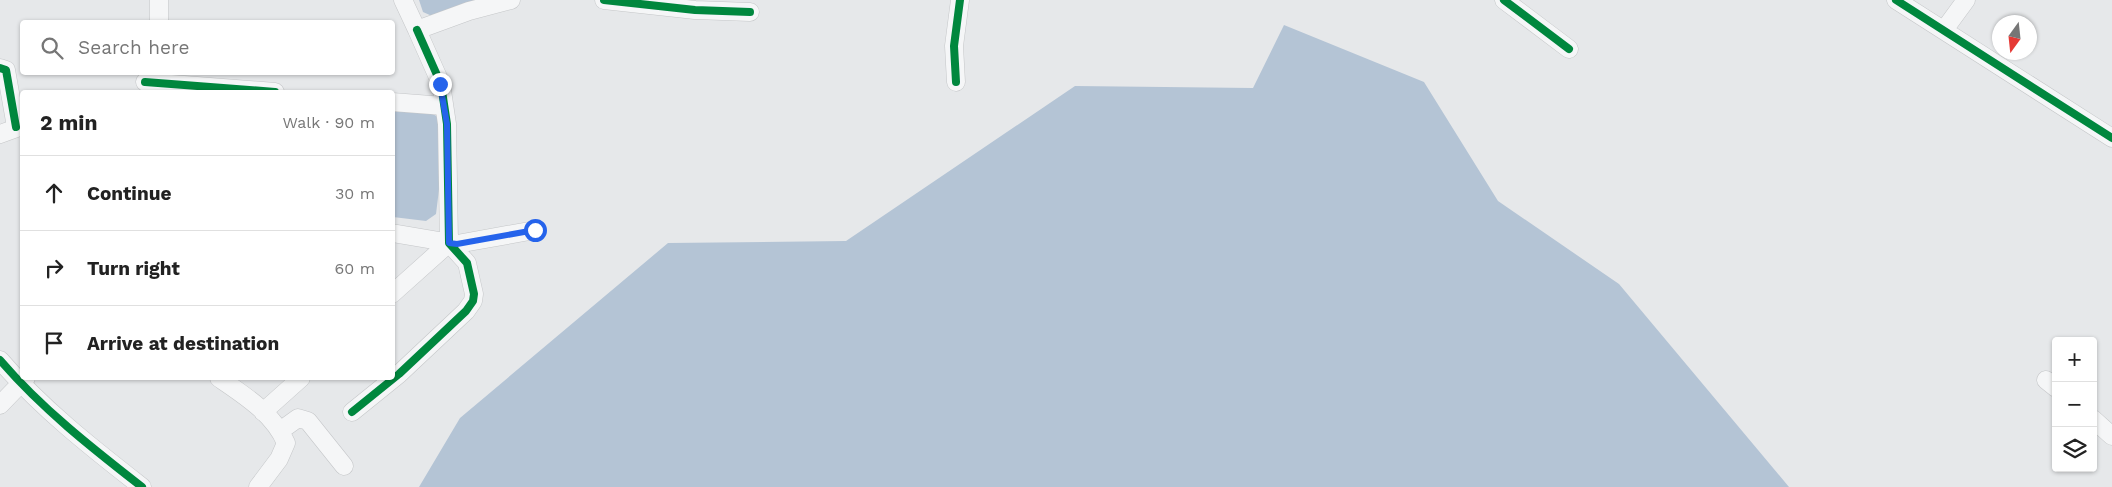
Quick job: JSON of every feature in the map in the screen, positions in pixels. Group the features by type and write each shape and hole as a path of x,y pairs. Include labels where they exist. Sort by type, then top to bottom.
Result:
{"street":[{"path":"159,0 159,20"},
{"path":"395,377 466,311 473,301 474,294 467,263 449,243 447,124 440,84 418,30 402,0"},
{"path":"418,30 469,11 511,0"},
{"path":"604,0 695,10 750,12"},
{"path":"956,82 954,46 960,0"},
{"path":"1504,0 1569,49"},
{"path":"1896,0 2112,138"},
{"path":"1944,30 1966,0"},
{"path":"0,68 6,70 13,129"},
{"path":"145,82 249,90"},
{"path":"395,102 444,106"},
{"path":"395,234 457,244 535,230"},
{"path":"395,291 449,243"},
{"path":"0,360 20,377"},
{"path":"0,405 23,380 92,449 142,487"},
{"path":"222,380 253,402 280,431 286,443 284,450 258,487"},
{"path":"263,412 300,380"},
{"path":"352,412 392,380"},
{"path":"280,431 298,418 303,418 308,421 344,466"},
{"path":"2097,423 2112,436"}],"water":[{"path":"419,0 486,0 432,16 423,12"},
{"path":"1284,25 1424,82 1498,201 1619,284 1789,487 419,487 460,418 668,243 846,241 1075,86 1253,88"},
{"path":"395,109 415,110 436,115 447,124 436,214 426,221 395,217"}],"cycle path":[{"path":"604,0 695,10 750,12"},
{"path":"956,82 954,46 960,0"},
{"path":"1504,0 1569,49"},
{"path":"1896,0 2112,138"},
{"path":"395,377 466,311 473,301 474,294 467,263 449,243 447,124 441,84 417,30"},
{"path":"0,68 6,70 16,127"},
{"path":"145,82 249,90"},
{"path":"0,360 32,395 142,487"},
{"path":"352,412 392,380"}],"route":[{"path":"440,84 447,124 449,243 457,244 535,230"}]}
